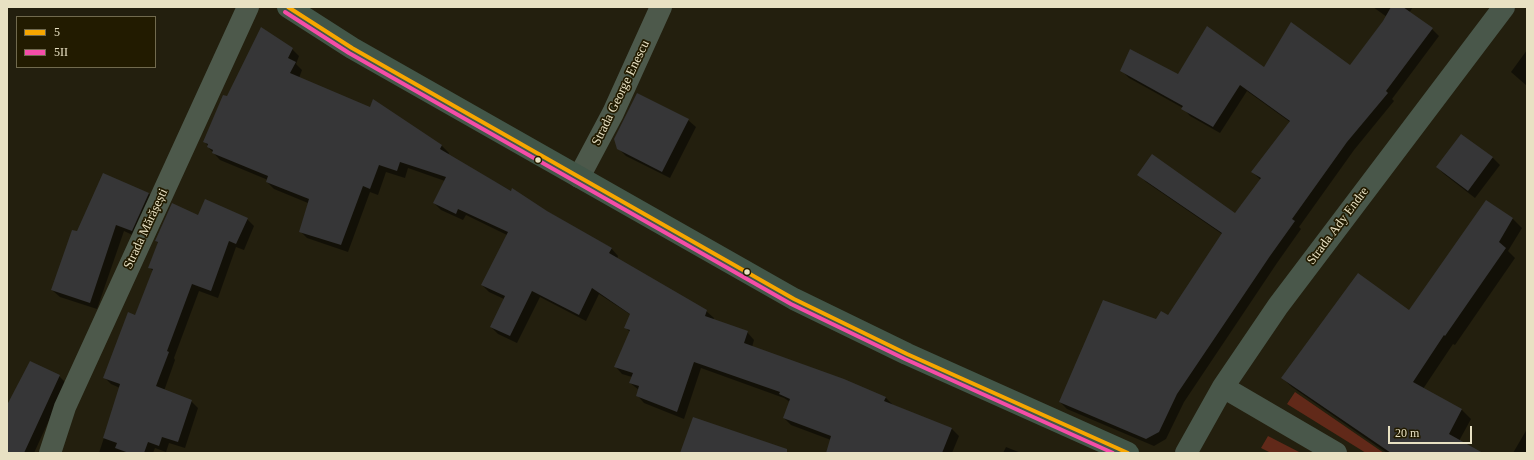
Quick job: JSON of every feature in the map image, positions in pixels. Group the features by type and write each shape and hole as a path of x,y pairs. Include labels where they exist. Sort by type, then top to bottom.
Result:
{"main road":[{"path":"288,7 352,48 794,299 907,354 1128,453"},
{"name":"Strada Ady Endre","path":"1186,453 1223,387 1278,306 1504,7"},
{"path":"1223,387 1336,453"}],"street":[{"name":"Strada Mărășești","path":"50,453 65,407 248,7"},
{"name":"Strada George Enescu","path":"579,178 613,113 662,7"}],"shaded area":[{"path":"1295,392 1384,453 1366,453 1287,404"},
{"path":"1268,436 1301,453 1271,453 1261,448"}],"building":[{"path":"1391,7 1403,7 1433,28 1386,91 1388,93 1347,142 1292,219 1295,221 1177,394 1159,432 1146,439 1059,402 1103,300 1156,319 1161,311 1168,315 1222,233 1137,175 1152,154 1235,213 1261,178 1251,172 1290,121 1240,85 1213,127 1181,109 1183,106 1120,71 1130,49 1178,74 1207,26 1264,67 1291,22 1350,65 1383,21"},
{"path":"261,27 293,48 288,58 296,62 290,73 370,107 373,99 442,145 440,149 511,191 512,188 547,211 612,248 609,253 707,310 705,316 748,331 744,343 844,379 886,397 884,401 952,428 942,453 826,453 831,436 783,418 790,399 779,394 780,392 694,362 677,412 636,396 639,386 629,383 633,373 614,367 630,330 624,328 630,314 592,288 579,315 532,291 510,336 490,327 505,296 481,285 508,232 458,209 456,214 433,203 446,177 400,162 397,171 379,165 370,189 363,186 341,245 299,232 309,199 266,182 268,176 212,153 213,150 207,147 208,144 203,142 223,95 227,96"},
{"path":"637,93 689,119 662,172 617,149 614,139"},
{"path":"1461,134 1493,157 1468,191 1436,167"},
{"path":"103,173 149,193 132,231 116,225 90,303 51,290 72,230 77,231"},
{"path":"205,199 248,218 236,244 229,241 211,291 192,284 167,351 169,352 156,386 192,400 178,442 162,437 159,446 148,442 144,453 129,453 115,448 117,443 103,438 120,384 103,378 128,312 135,315 153,269 148,268 158,242 155,241 172,203 198,215"},
{"path":"1486,200 1513,218 1499,242 1506,248 1445,336 1444,335 1413,382 1462,409 1449,434 1483,453 1391,453 1281,378 1358,273 1409,310"},
{"path":"30,361 60,375 24,453 7,453 7,405"},
{"path":"693,417 787,449 787,453 680,453"}],"transit line":[{"name":"5","path":"288,7 352,48 794,299 907,354 1128,453"},
{"name":"5II","path":"285,12 349,53 791,304 905,359 1113,453"}]}
